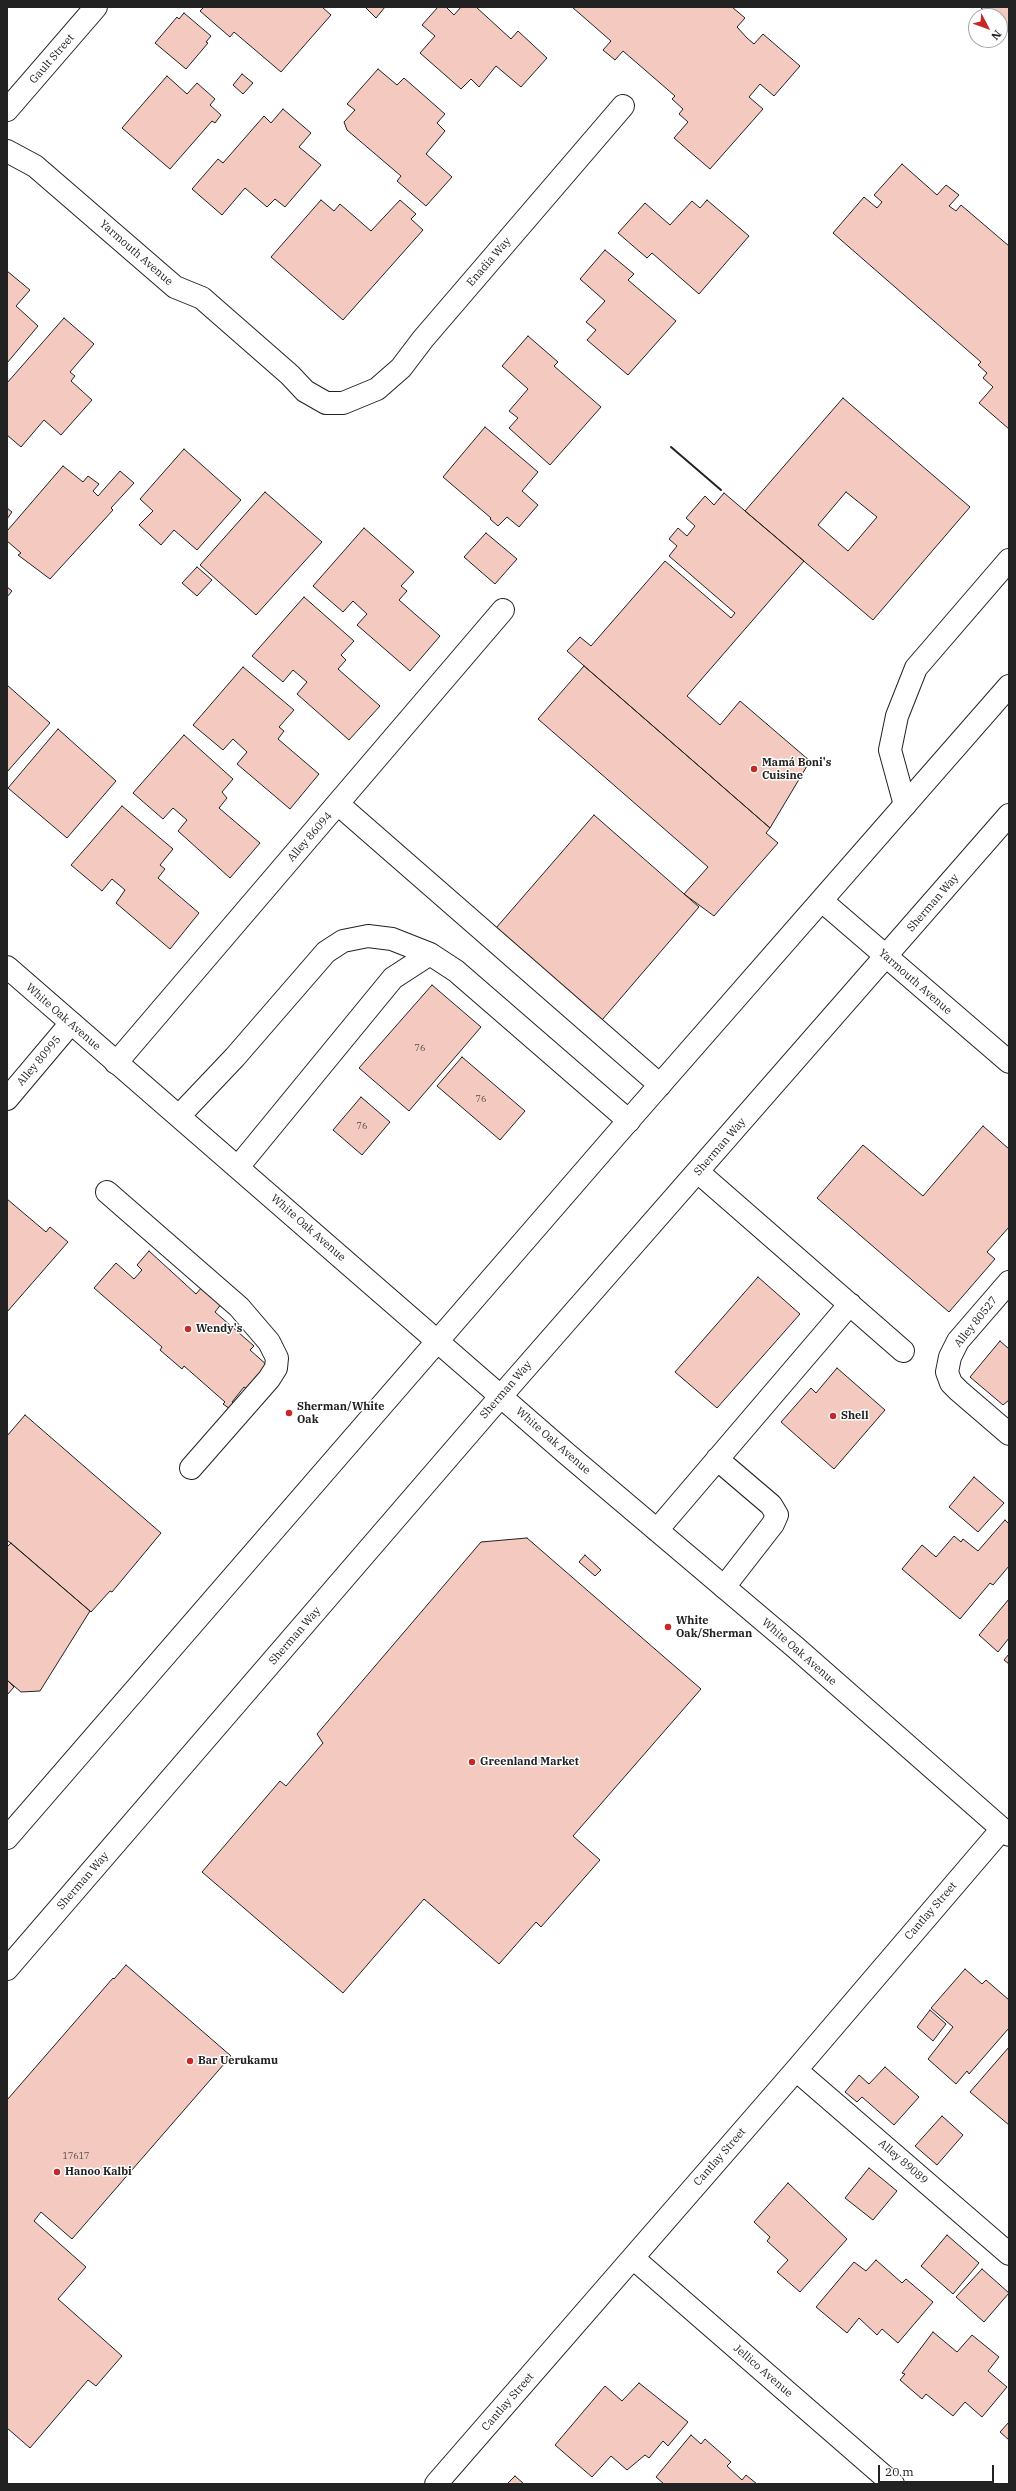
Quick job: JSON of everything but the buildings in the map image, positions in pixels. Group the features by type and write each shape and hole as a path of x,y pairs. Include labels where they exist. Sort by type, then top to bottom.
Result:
{"main road":[{"name":"Gault Street","path":"7,110 96,7"},
{"name":"Enadia Way","path":"343,403 377,389 400,368 423,339 623,106"},
{"name":"Yarmouth Avenue","path":"7,151 35,166 175,288 202,298 290,375 305,391 326,403 343,403"},
{"path":"905,805 890,750 898,716 916,668 1009,560"},
{"name":"Alley 86094","path":"116,1063 503,610"},
{"path":"7,1838 660,1085 1009,686"},
{"path":"338,804 660,1085"},
{"name":"Sherman Way","path":"7,1969 501,1396 1009,815"},
{"name":"Yarmouth Avenue","path":"822,901 1009,1062"},
{"path":"180,1115 235,1057 326,952 343,941 368,936 392,939 430,954 456,971 629,1121"},
{"path":"238,1167 393,978 406,967 430,954"},
{"name":"White Oak Avenue","path":"7,967 116,1063 180,1115 501,1396 724,1587 1005,1832"},
{"name":"Alley 80995","path":"7,1099 71,1023"},
{"path":"698,1172 903,1350"},
{"path":"107,1192 239,1307 269,1342 277,1358 276,1368 269,1379 191,1468"},
{"name":"Alley 80527","path":"1009,1282 958,1341 950,1356 947,1372 951,1382 1009,1434"},
{"path":"657,1530 850,1304"},
{"path":"717,1459 771,1505 777,1515 774,1524 724,1587"},
{"name":"Cantlay Street","path":"436,2484 1005,1832"},
{"name":"Alley 89089","path":"796,2070 1009,2254"},
{"name":"Jellico Avenue","path":"633,2258 893,2484"}],"wall":[{"path":"671,447 721,490"}],"place":[{"name":"Mamá Boni's Cuisine","path":"754,769"},
{"name":"Wendy's","path":"188,1329"},
{"name":"Sherman/White Oak","path":"289,1413"},
{"name":"Shell","path":"833,1416"},
{"name":"White Oak/Sherman","path":"668,1627"},
{"name":"Greenland Market","path":"472,1762"},
{"name":"Bar Uerukamu","path":"190,2061"},
{"name":"Hanoo Kalbi","path":"57,2172"}]}
